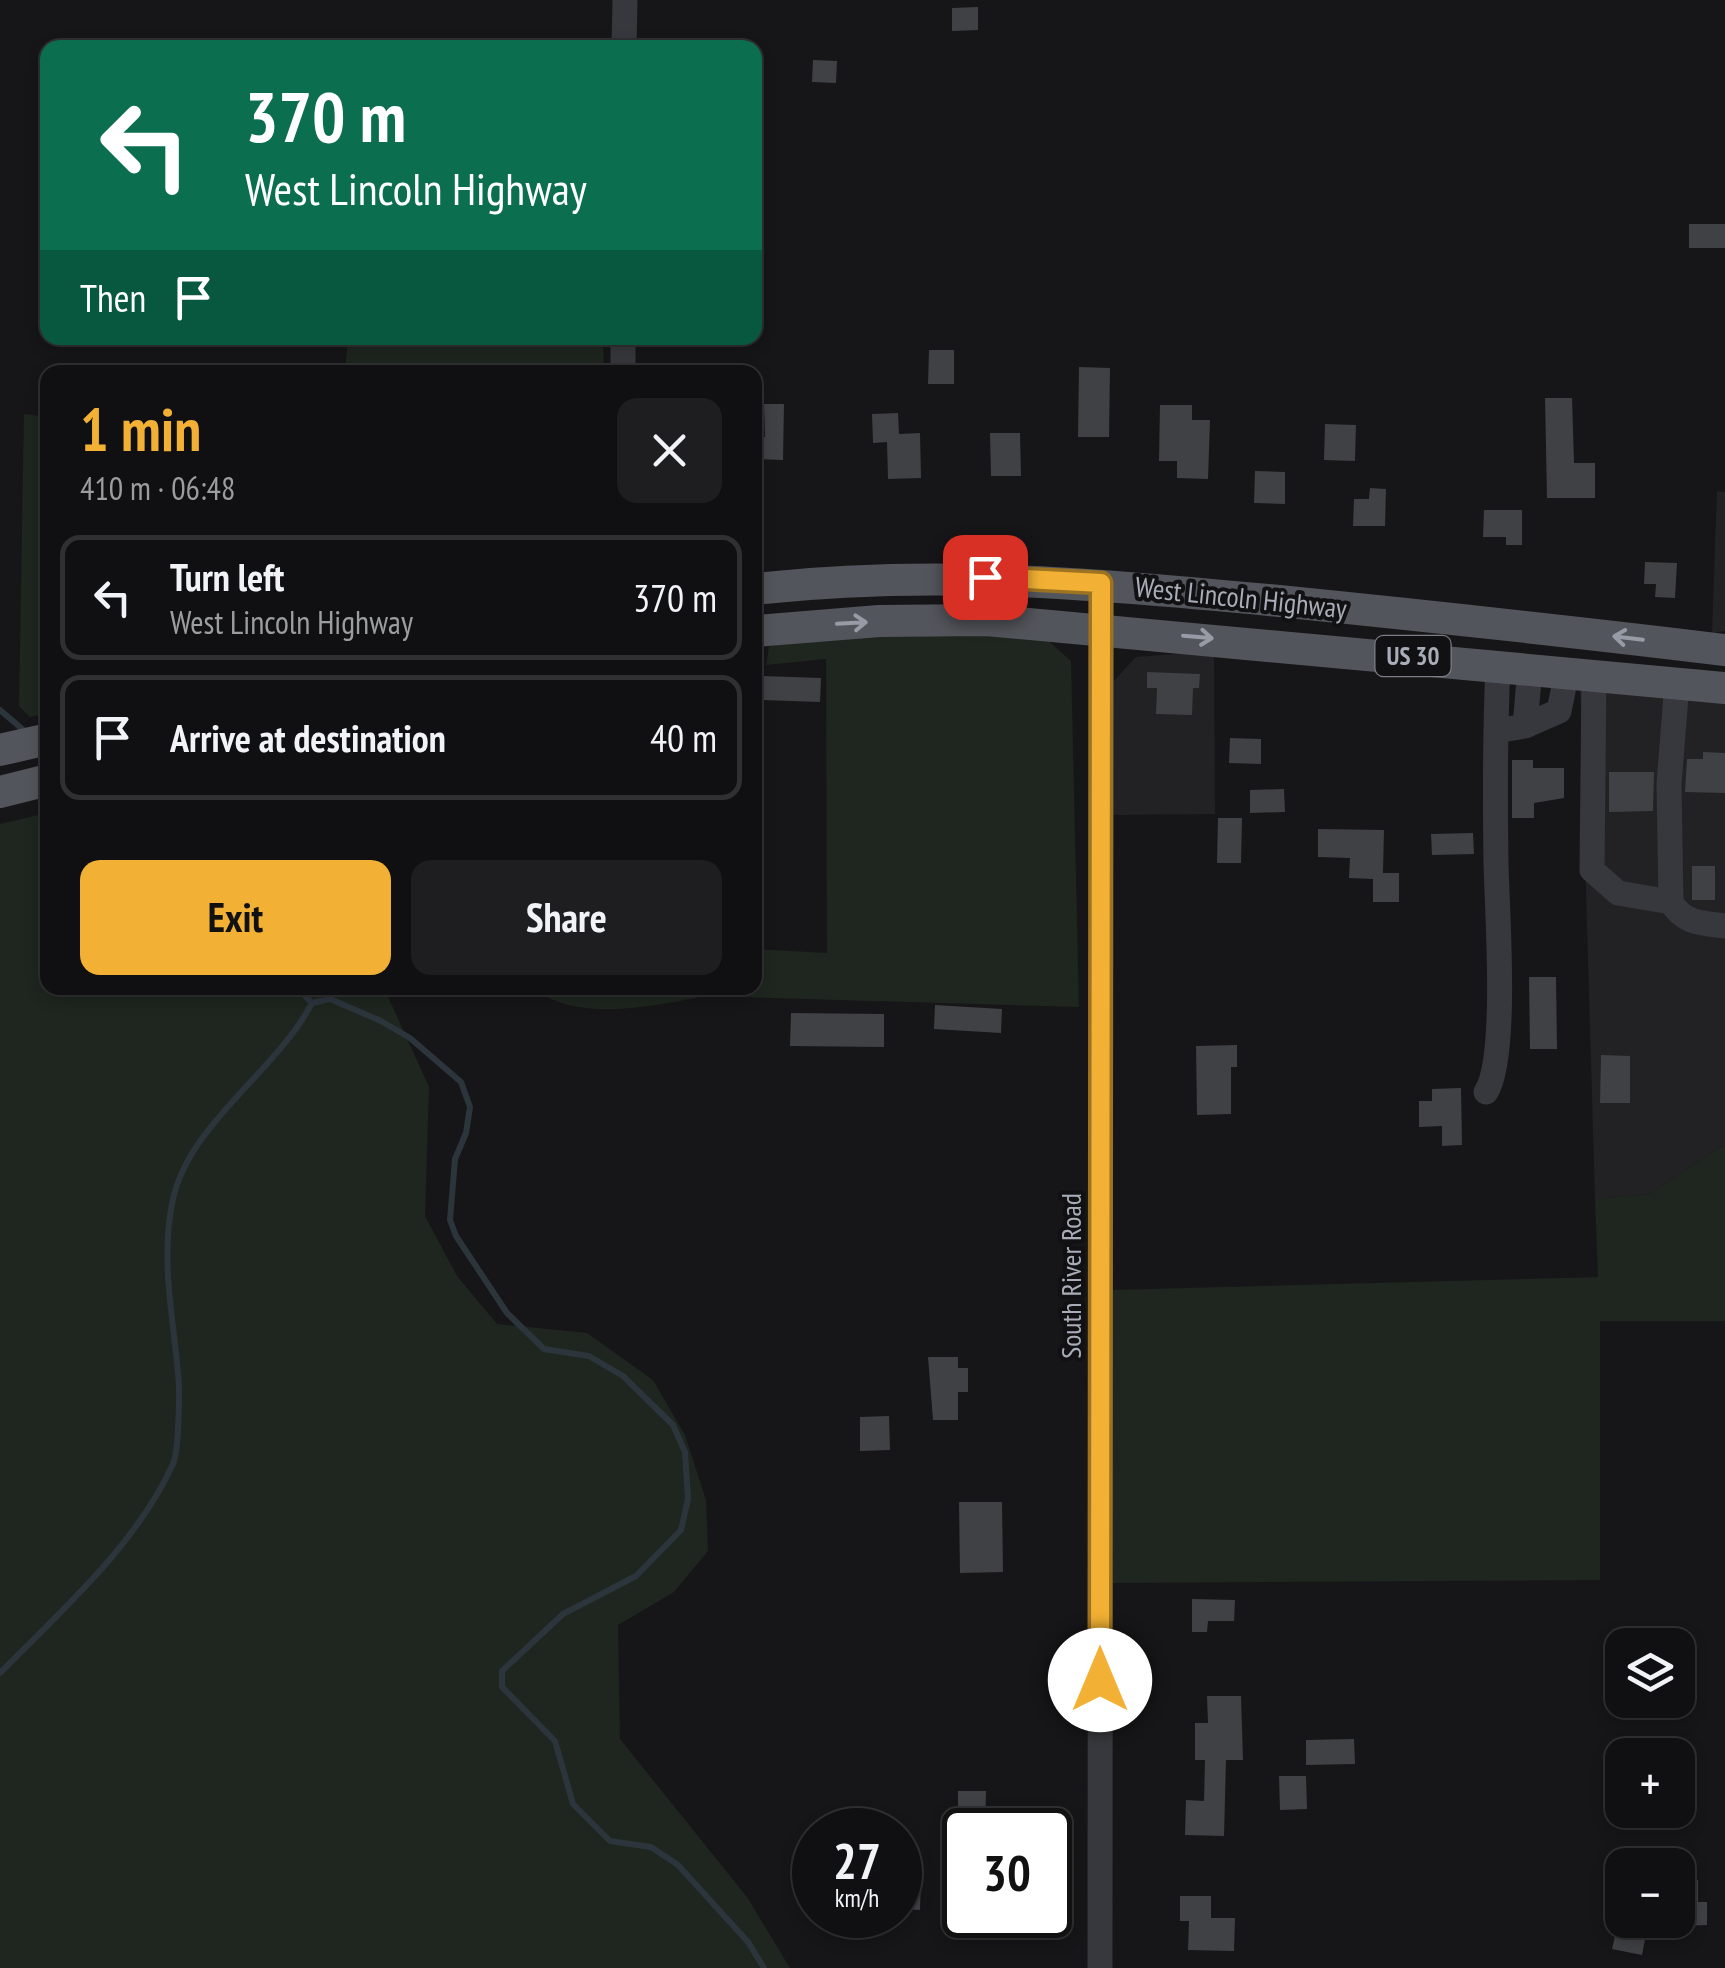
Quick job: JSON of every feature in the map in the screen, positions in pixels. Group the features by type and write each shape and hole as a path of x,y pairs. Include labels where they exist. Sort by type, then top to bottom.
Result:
{"main road":[{"name":"West Lincoln Highway","path":"762,588 876,578 985,577 1101,583 1725,650"},
{"name":"West Lincoln Highway","path":"762,630 950,620 1101,628 1725,688"},
{"path":"0,750 40,740"},
{"path":"5,791 40,782"}],"street":[{"path":"624,40 625,0"},
{"name":"South River Road","path":"1100,1968 1101,583"},
{"path":"1514,666 1525,726"},
{"path":"1486,1092 1494,1070 1500,969 1496,731 1514,666"},
{"path":"1496,731 1525,726 1559,711 1580,673"},
{"path":"1580,673 1592,870 1618,894 1671,902"},
{"path":"1676,683 1669,784 1671,902 1678,915 1688,921 1725,926"}],"shaded area":[{"path":"347,345 603,345 604,365 346,365"},
{"path":"24,414 40,416 40,715 30,717 19,706"},
{"path":"1717,491 1725,492 1725,631 1712,633"},
{"path":"861,634 1044,637 1071,661 1079,1007 704,996 640,1007 593,1009 545,995 762,995 762,949 827,953 826,659 766,665 769,646"},
{"path":"1214,651 1215,814 1107,815 1110,685 1136,657"},
{"path":"1580,686 1725,702 1725,1144 1650,1194 1595,1199"},
{"path":"40,815 40,995 387,995 429,1087 425,1216 457,1276 497,1324 587,1333 653,1380 685,1435 706,1500 708,1551 674,1592 618,1625 620,1739 747,1897 790,1968 0,1968 0,824"},
{"path":"1725,1144 1725,1321 1600,1321 1600,1580 1112,1583 1112,1290 1598,1277 1595,1199 1650,1194"}],"building":[{"path":"978,7 978,30 952,31 952,8"},
{"path":"813,60 837,61 836,83 812,82"},
{"path":"1689,224 1725,224 1725,248 1689,248"},
{"path":"929,350 954,350 954,384 928,384"},
{"path":"1079,367 1110,368 1109,437 1078,437"},
{"path":"1545,398 1572,398 1574,463 1595,463 1595,498 1547,498"},
{"path":"764,404 784,404 783,460 762,459"},
{"path":"1160,405 1192,405 1192,420 1210,420 1208,479 1177,478 1177,461 1159,461"},
{"path":"898,413 899,434 920,433 921,478 888,479 887,442 873,443 872,414"},
{"path":"1325,424 1356,425 1355,461 1324,460"},
{"path":"990,433 1020,433 1021,476 991,476"},
{"path":"1255,471 1285,472 1285,504 1254,503"},
{"path":"1370,488 1386,489 1385,526 1353,526 1354,499 1369,499"},
{"path":"1484,510 1522,510 1522,545 1506,545 1506,537 1483,537"},
{"path":"1645,562 1677,563 1675,598 1655,597 1656,584 1644,584"},
{"path":"1147,672 1200,674 1199,688 1193,688 1192,715 1156,714 1157,688 1147,688"},
{"path":"762,676 821,678 820,702 762,700"},
{"path":"1230,738 1261,739 1261,764 1229,763"},
{"path":"1703,752 1725,753 1725,793 1685,792 1687,759 1703,759"},
{"path":"1512,760 1533,760 1533,768 1564,768 1564,798 1534,803 1534,818 1512,818"},
{"path":"1609,772 1654,772 1653,811 1609,812"},
{"path":"1284,789 1285,812 1250,813 1250,790"},
{"path":"1218,818 1242,818 1241,863 1217,863"},
{"path":"1318,829 1384,830 1383,873 1399,873 1399,902 1373,902 1373,879 1349,878 1350,858 1318,857"},
{"path":"1473,833 1474,854 1432,855 1431,834"},
{"path":"1692,866 1715,866 1715,900 1692,900"},
{"path":"1529,977 1556,977 1557,1049 1530,1049"},
{"path":"935,1005 1002,1009 1001,1033 934,1029"},
{"path":"791,1013 884,1014 884,1047 790,1046"},
{"path":"1237,1045 1237,1067 1231,1067 1231,1114 1197,1115 1196,1046"},
{"path":"1601,1055 1630,1056 1630,1103 1600,1103"},
{"path":"1461,1088 1462,1145 1442,1146 1442,1126 1419,1127 1419,1101 1432,1101 1432,1089"},
{"path":"928,1357 958,1357 958,1368 968,1368 968,1392 958,1392 958,1420 933,1420"},
{"path":"889,1416 890,1450 860,1451 860,1417"},
{"path":"959,1502 1002,1502 1003,1572 960,1573"},
{"path":"1192,1599 1235,1600 1234,1621 1208,1621 1207,1632 1192,1632"},
{"path":"1207,1696 1241,1696 1243,1760 1226,1760 1224,1836 1185,1835 1186,1800 1204,1801 1205,1760 1195,1760 1195,1723 1208,1723"},
{"path":"1354,1739 1355,1764 1306,1765 1306,1740"},
{"path":"1279,1776 1306,1776 1307,1809 1280,1810"},
{"path":"958,1791 986,1791 986,1808 958,1808"},
{"path":"1695,1880 1698,1902 1707,1902 1707,1925 1695,1925"},
{"path":"1180,1896 1211,1896 1211,1918 1235,1918 1234,1951 1188,1950 1189,1921 1180,1921"},
{"path":"1615,1938 1645,1938 1642,1955 1612,1949"}],"waterway":[{"path":"0,710 27,733"},
{"path":"304,995 312,1003"},
{"path":"312,1003 330,999 381,1021 410,1038 461,1082 470,1107 466,1133 455,1159 450,1220 456,1236 507,1313 544,1349 589,1356 623,1376 673,1425 685,1452 688,1499 681,1530 636,1576 563,1614 502,1671 502,1687 555,1741 573,1804 610,1841 651,1847 678,1865 748,1942 764,1968"},
{"path":"0,1673 119,1549 158,1494 173,1464 179,1392 168,1265 173,1199 197,1146 277,1052 312,1003"}],"route":[{"path":"985,577 1101,583 1100,1680"}]}
